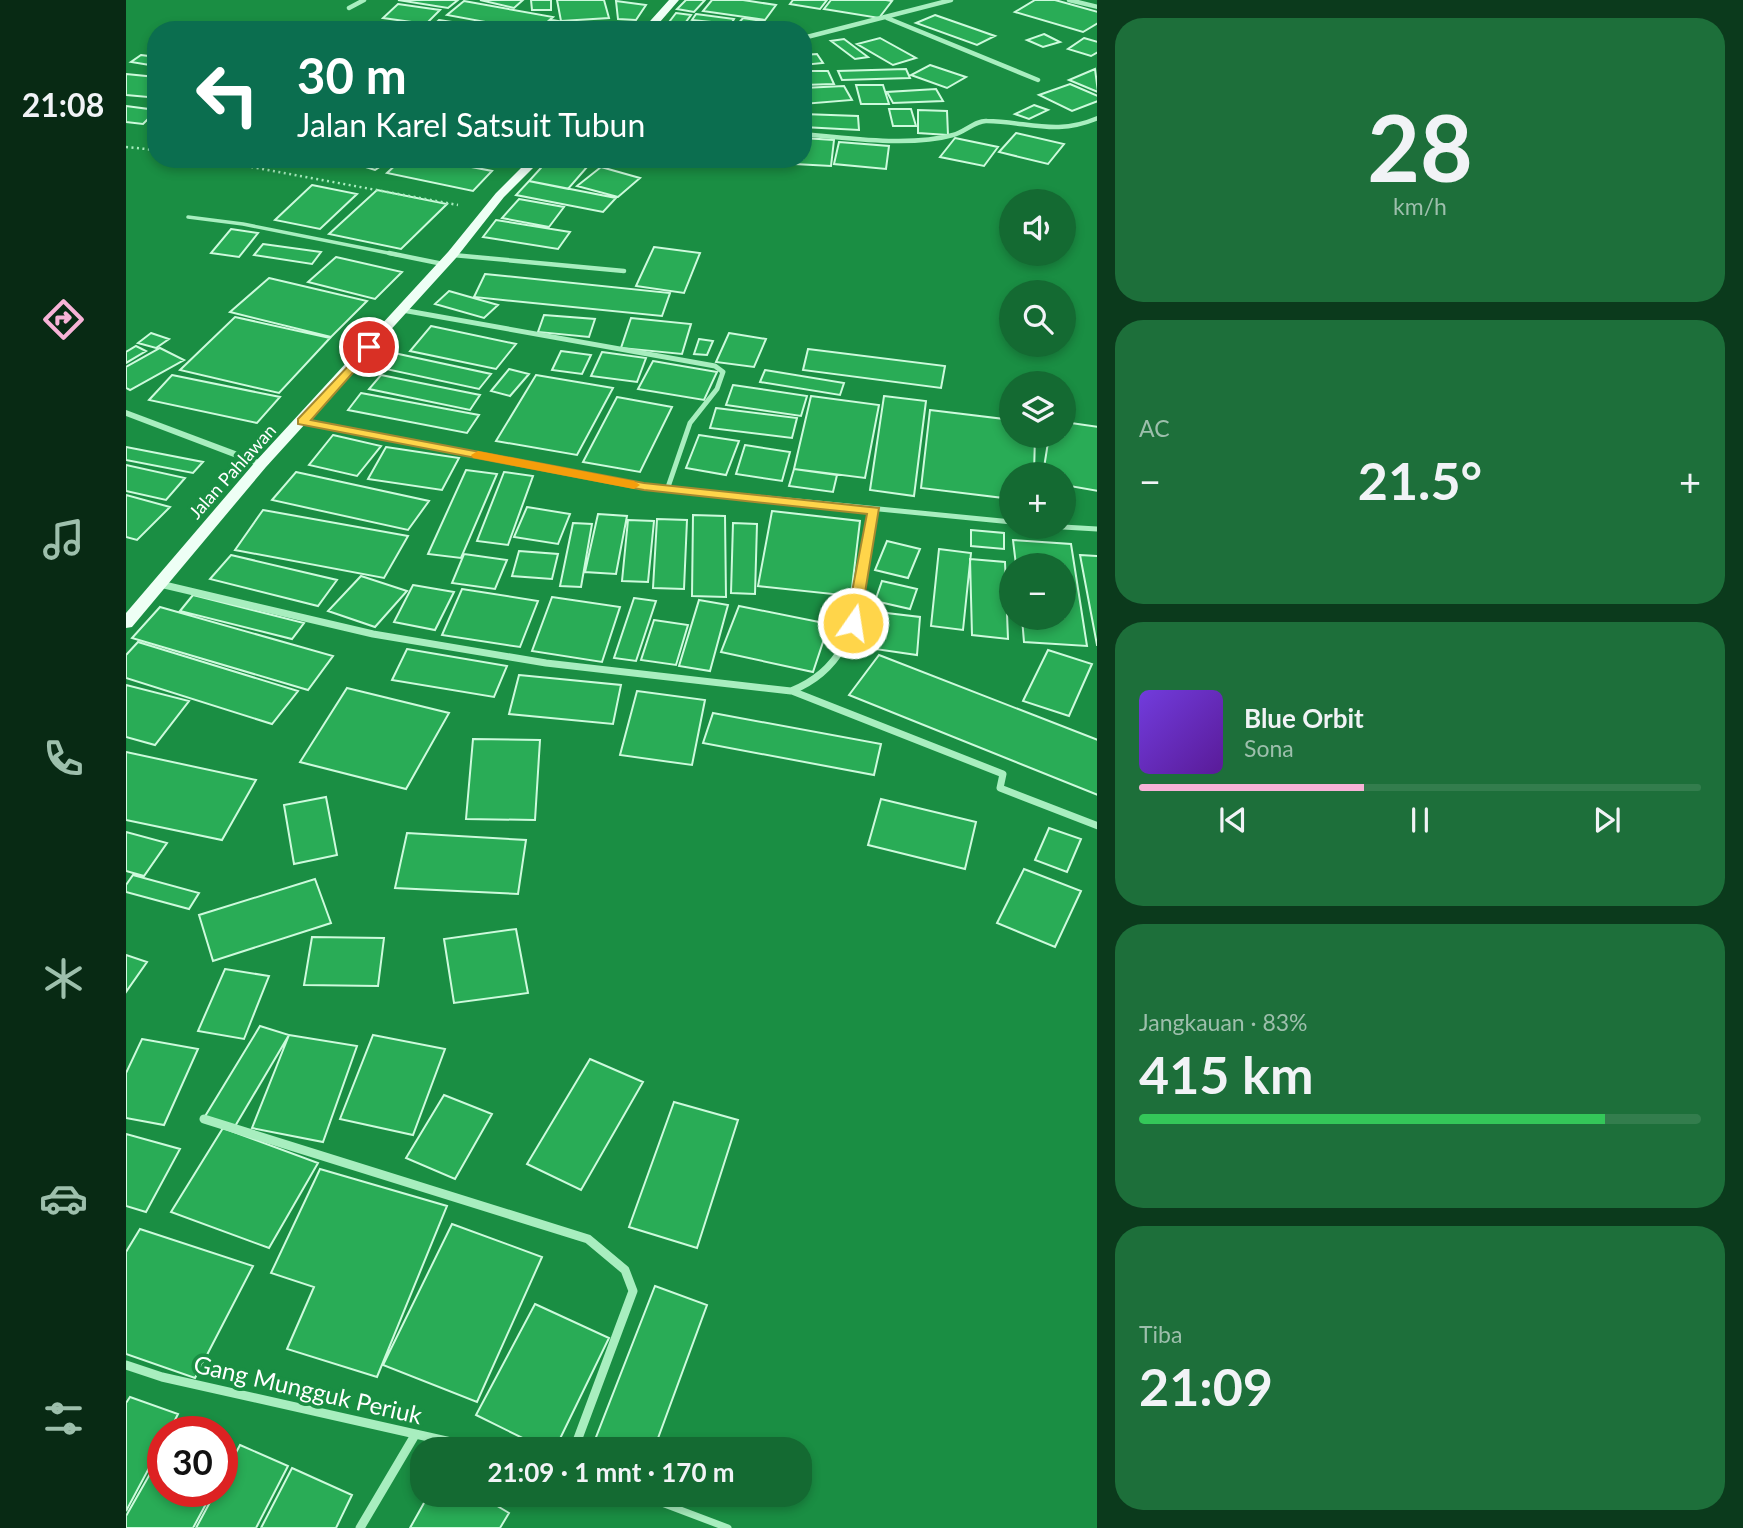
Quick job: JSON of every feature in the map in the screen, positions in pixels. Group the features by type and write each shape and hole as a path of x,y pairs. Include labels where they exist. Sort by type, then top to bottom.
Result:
{"main road":[{"path":"654,21 670,0"},
{"name":"Jalan Pahlawan","path":"126,623 261,464 402,310 486,212 529,168"}],"street":[{"path":"349,8 364,0"},
{"path":"812,36 951,0"},
{"path":"1069,0 1097,7"},
{"path":"887,18 1038,80"},
{"path":"812,135 910,139 953,135 984,120 1043,129 1079,126 1097,118"},
{"path":"402,310 715,366 723,372 720,391 696,413 690,424 668,487"},
{"path":"126,412 261,464"},
{"path":"302,422 644,486 999,521"},
{"path":"791,691 809,687 828,669 848,639 858,607 874,510"},
{"path":"1076,528 1097,529"},
{"path":"160,584 386,636 546,663 791,691 1003,774 1000,788 1097,826"},
{"path":"204,1119 588,1239 625,1270 633,1291 578,1437"},
{"name":"Gang Mungguk Periuk","path":"126,1366 425,1437"},
{"path":"360,1528 415,1435"}],"lane":[{"path":"188,217 243,223 447,259 624,271"},
{"path":"672,1507 727,1528"}],"path":[{"path":"126,147 147,149"},
{"path":"257,168 486,212"}],"building":[{"path":"398,0 458,0 448,8"},
{"path":"480,0 523,0 514,8"},
{"path":"531,0 551,0 551,10 532,10"},
{"path":"557,0 604,0 609,18 561,21"},
{"path":"686,0 705,0 694,12 677,9"},
{"path":"712,0 743,0 776,5 765,20 703,11"},
{"path":"793,0 827,0 820,9 790,4"},
{"path":"831,0 892,1 879,18 824,9"},
{"path":"1035,0 1055,0 1097,12 1097,24 1083,32 1015,12"},
{"path":"464,1 553,17 548,21 480,21 447,15"},
{"path":"616,1 646,5 636,20 618,19"},
{"path":"398,4 440,10 429,21 383,18"},
{"path":"676,13 691,15 687,21 670,21"},
{"path":"696,14 734,19 733,21 692,20"},
{"path":"935,15 995,36 977,45 916,23"},
{"path":"743,18 762,21 740,21"},
{"path":"1044,34 1060,42 1043,47 1027,40"},
{"path":"880,38 916,58 893,65 857,44"},
{"path":"1084,38 1097,42 1097,53 1091,56 1068,49"},
{"path":"844,39 868,57 855,59 831,41"},
{"path":"812,54 817,54 823,63 812,64"},
{"path":"141,55 147,56 147,65 131,62"},
{"path":"930,65 966,77 947,88 911,75"},
{"path":"906,69 910,78 842,80 838,71"},
{"path":"1095,69 1097,92 1069,80"},
{"path":"812,71 828,71 834,84 812,85"},
{"path":"126,74 147,76 147,97 126,95"},
{"path":"1070,84 1097,96 1097,101 1072,111 1039,95"},
{"path":"856,85 883,85 889,104 861,104"},
{"path":"844,86 852,100 812,103 812,88"},
{"path":"936,89 943,101 893,103 887,92"},
{"path":"1034,105 1048,110 1029,119 1015,114"},
{"path":"126,106 147,109 147,120 143,124 126,122"},
{"path":"889,109 911,109 916,126 893,126"},
{"path":"918,110 947,111 948,135 918,133"},
{"path":"812,114 858,116 859,130 812,127"},
{"path":"1016,133 1064,144 1048,164 999,152"},
{"path":"955,138 998,147 984,166 940,157"},
{"path":"812,139 834,140 831,166 812,165"},
{"path":"839,142 889,146 886,169 834,164"},
{"path":"392,168 476,168 492,171 473,191 387,173"},
{"path":"541,168 586,168 568,189 529,181"},
{"path":"600,168 640,178 618,197 577,186"},
{"path":"529,181 616,198 603,212 516,195"},
{"path":"312,185 357,194 320,229 275,220"},
{"path":"377,190 447,204 401,249 329,234"},
{"path":"519,199 564,207 549,227 502,218"},
{"path":"496,220 570,232 558,249 483,237"},
{"path":"231,229 258,233 239,257 211,253"},
{"path":"263,244 321,252 312,264 254,255"},
{"path":"654,247 700,253 684,293 636,286"},
{"path":"336,257 402,272 375,299 308,282"},
{"path":"485,274 670,293 662,316 474,297"},
{"path":"269,278 367,301 331,337 230,312"},
{"path":"449,291 498,305 484,318 435,304"},
{"path":"544,315 595,319 589,337 538,332"},
{"path":"235,317 330,338 279,393 180,370"},
{"path":"631,318 691,324 682,354 621,348"},
{"path":"431,326 516,344 496,369 410,351"},
{"path":"151,333 169,339 156,348 138,343"},
{"path":"729,333 766,339 754,367 716,362"},
{"path":"699,339 713,341 707,355 694,354"},
{"path":"136,346 146,351 126,363 126,352"},
{"path":"160,348 184,360 130,390 126,388 126,367"},
{"path":"808,349 945,366 941,388 803,370"},
{"path":"561,351 591,355 582,374 552,370"},
{"path":"602,352 646,358 637,382 591,376"},
{"path":"394,353 491,374 479,389 381,368"},
{"path":"653,361 717,372 704,400 638,389"},
{"path":"509,369 529,374 510,396 491,391"},
{"path":"765,370 844,383 840,395 760,382"},
{"path":"172,375 280,397 257,423 149,400"},
{"path":"381,375 480,395 470,410 369,389"},
{"path":"536,375 613,388 577,455 496,441"},
{"path":"733,385 807,396 801,416 726,405"},
{"path":"361,393 479,415 467,433 348,410"},
{"path":"811,396 879,405 865,478 794,469"},
{"path":"884,396 926,401 914,496 870,490"},
{"path":"617,397 672,407 640,472 583,462"},
{"path":"716,408 797,418 792,438 710,428"},
{"path":"930,410 999,418 999,448 1035,448 1034,462 999,462 999,497 921,488"},
{"path":"1076,424 1097,427 1097,491 1076,487 1076,462 1045,462 1047,448 1076,448"},
{"path":"333,435 381,446 357,476 309,465"},
{"path":"699,435 739,441 726,475 686,468"},
{"path":"745,445 790,452 782,481 736,474"},
{"path":"126,447 203,462 193,473 126,460"},
{"path":"386,447 459,458 442,490 368,479"},
{"path":"126,465 185,478 166,500 126,491"},
{"path":"794,469 837,475 833,492 789,486"},
{"path":"466,470 497,474 461,558 428,554"},
{"path":"296,472 429,501 408,530 272,500"},
{"path":"504,472 533,476 508,545 477,541"},
{"path":"126,495 170,507 137,540 126,537"},
{"path":"527,507 570,514 558,544 514,537"},
{"path":"263,510 408,536 384,578 235,550"},
{"path":"772,511 860,521 851,596 758,586"},
{"path":"598,514 627,516 616,574 585,572"},
{"path":"693,515 725,516 726,597 692,596"},
{"path":"657,519 687,520 684,589 653,588"},
{"path":"628,520 654,521 648,582 622,581"},
{"path":"573,523 592,524 581,587 560,586"},
{"path":"733,523 757,524 755,594 731,593"},
{"path":"971,530 999,533 999,539 1004,539 1004,549 971,546"},
{"path":"1013,540 1071,544 1072,553 1015,553"},
{"path":"887,541 920,549 908,578 875,570"},
{"path":"939,549 971,553 963,630 931,626"},
{"path":"519,551 558,554 552,579 512,576"},
{"path":"464,554 507,560 495,589 452,583"},
{"path":"231,555 337,580 318,606 210,579"},
{"path":"1080,555 1097,556 1097,645"},
{"path":"970,559 999,561 999,630 1008,630 1008,639 972,635"},
{"path":"361,576 407,591 375,627 328,611"},
{"path":"1076,576 1087,646 1024,642 1023,630 1076,630"},
{"path":"882,581 917,589 910,609 875,601"},
{"path":"413,585 454,592 435,630 394,622"},
{"path":"462,589 538,601 520,647 442,635"},
{"path":"193,595 304,623 292,639 180,611"},
{"path":"552,597 620,607 602,662 532,651"},
{"path":"634,598 656,601 636,661 614,658"},
{"path":"699,600 728,605 710,671 679,666"},
{"path":"739,606 829,624 813,672 721,652"},
{"path":"160,607 333,656 308,690 132,638"},
{"path":"878,612 920,617 917,655 875,649"},
{"path":"654,620 688,625 676,665 641,660"},
{"path":"138,642 298,691 272,724 126,678 126,655"},
{"path":"407,649 507,666 494,697 392,680"},
{"path":"1048,650 1092,664 1069,716 1023,701"},
{"path":"879,655 1097,740 1097,795 849,695"},
{"path":"519,675 621,685 613,724 509,714"},
{"path":"126,685 189,701 155,745 126,737"},
{"path":"347,688 449,713 406,789 300,762"},
{"path":"637,691 705,700 692,765 620,755"},
{"path":"713,713 881,744 874,775 703,743"},
{"path":"473,739 540,740 535,820 466,819"},
{"path":"126,752 256,780 222,840 126,820"},
{"path":"326,797 337,855 294,864 284,805"},
{"path":"881,799 976,822 965,869 868,845"},
{"path":"1049,828 1081,839 1067,872 1035,860"},
{"path":"126,832 167,843 144,876 126,871"},
{"path":"407,833 526,840 518,894 395,888"},
{"path":"1024,869 1081,891 1055,947 997,923"},
{"path":"133,875 199,893 189,909 126,892 126,885"},
{"path":"315,879 331,923 213,961 199,915"},
{"path":"516,929 528,993 454,1003 444,939"},
{"path":"312,937 384,938 378,986 304,985"},
{"path":"126,955 147,962 126,992"},
{"path":"225,969 269,976 244,1039 198,1031"},
{"path":"260,1026 289,1035 234,1128 204,1118"},
{"path":"289,1035 357,1046 323,1142 252,1128"},
{"path":"373,1035 445,1049 413,1135 340,1119"},
{"path":"142,1039 198,1049 164,1125 126,1118 126,1073"},
{"path":"590,1059 643,1082 581,1190 527,1164"},
{"path":"444,1095 492,1114 455,1179 406,1158"},
{"path":"674,1102 738,1120 697,1248 629,1227"},
{"path":"223,1128 318,1163 269,1248 171,1212"},
{"path":"126,1134 180,1149 146,1212 126,1206"},
{"path":"320,1169 447,1206 377,1377 287,1349 314,1287 271,1273"},
{"path":"452,1224 542,1257 477,1402 383,1365"},
{"path":"140,1229 253,1266 195,1378 126,1354 126,1252"},
{"path":"655,1286 707,1305 658,1437 596,1437"},
{"path":"535,1304 609,1338 561,1437 521,1437 476,1415"},
{"path":"130,1397 178,1414 147,1416 147,1472 126,1511 126,1403"},
{"path":"240,1445 288,1466 256,1528 196,1528 207,1507 238,1507"},
{"path":"292,1468 352,1495 336,1528 261,1528"},
{"path":"147,1479 147,1507 204,1507 193,1528 126,1528 126,1516"},
{"path":"422,1507 499,1507 509,1513 500,1528 410,1528"}],"slow traffic":[{"path":"478,455 634,485"}],"route":[{"path":"369,347 302,422 644,486 874,510 853,623"}]}
